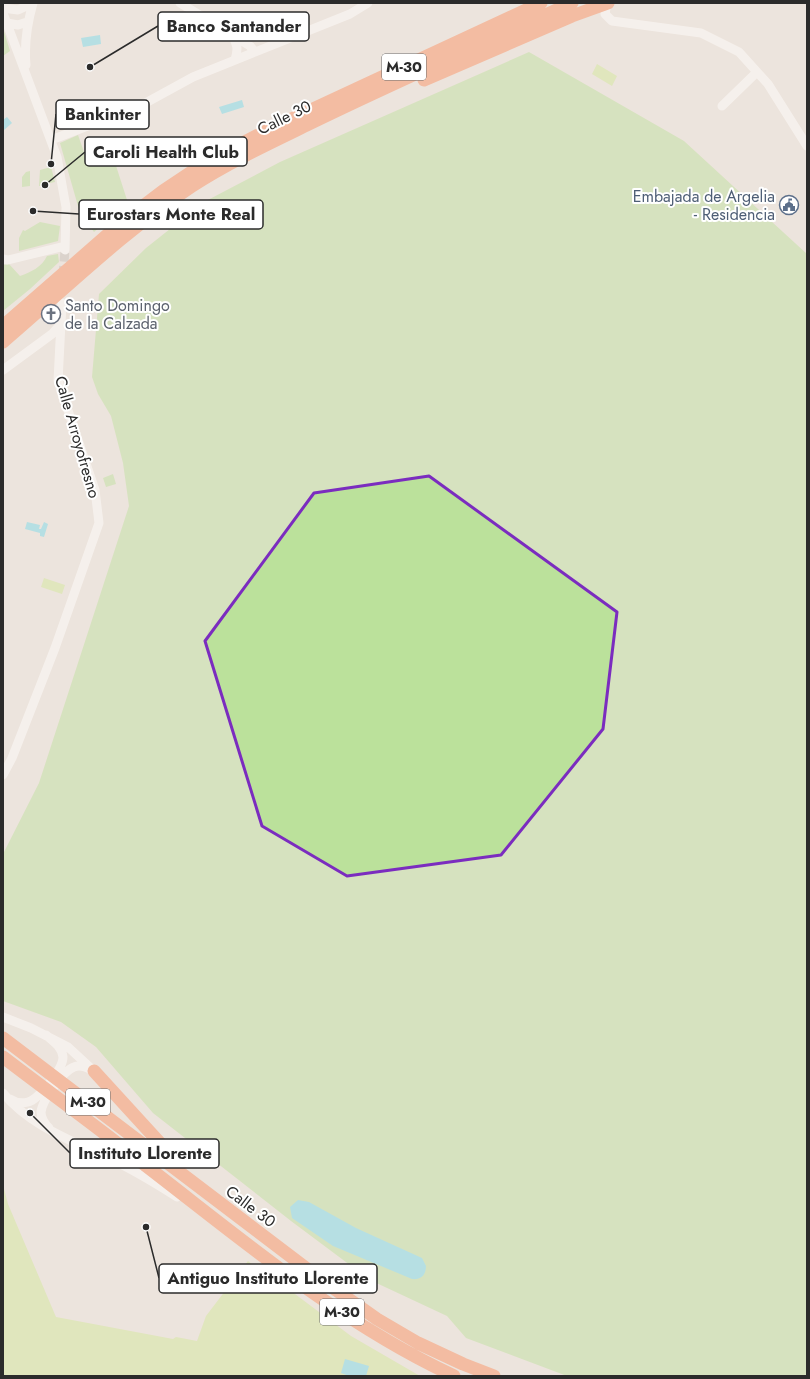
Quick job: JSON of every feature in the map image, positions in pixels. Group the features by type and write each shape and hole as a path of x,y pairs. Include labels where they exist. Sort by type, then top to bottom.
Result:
{"highway":[{"name":"Calle 30","path":"3,326 121,223 162,191 208,161 266,132 541,3"},
{"name":"Calle 30","path":"3,342 61,297 117,243 160,208 192,187 259,148 352,102 572,3"},
{"path":"306,126 428,78 572,16 608,3"},
{"path":"3,350 61,297"},
{"name":"Calle 30","path":"3,1038 246,1224 319,1278 377,1318 418,1343 463,1364 494,1376"},
{"name":"Calle 30","path":"3,1057 304,1286 367,1330 413,1357 454,1376"},
{"path":"94,1071 180,1165 229,1203 246,1224"},
{"path":"177,1197 201,1209"}],"street":[{"path":"3,8 18,10 33,3"},
{"path":"27,76 25,40 33,3"},
{"path":"180,3 250,46 255,52"},
{"path":"51,140 140,106 193,77 350,14 368,3"},
{"path":"608,3 605,14 612,21 701,33 739,52 772,90 807,146"},
{"path":"3,13 51,140 60,169 66,201 65,248 8,260 3,259"},
{"path":"7,23 18,25 28,22"},
{"path":"230,33 237,42 238,51 235,60"},
{"path":"15,42 20,43 25,40"},
{"path":"722,106 757,72"},
{"name":"Calle Arroyofresno","path":"3,775 42,682 99,523 95,490 58,381 61,297"},
{"path":"3,370 46,338 60,325"},
{"path":"46,338 59,337"},
{"path":"3,1017 46,1035 68,1047 94,1071"},
{"path":"4,1095 21,1104 29,1102 36,1098 60,1069 62,1060 61,1050 46,1035"},
{"path":"50,1129 42,1116 44,1104 66,1073 72,1068 82,1066 94,1071"},
{"path":"4,1095 25,1115 141,1174 177,1197"}],"highlighted area":[{"path":"429,476 617,612 603,729 501,855 347,876 262,826 205,641 314,493"}],"green space":[{"path":"3,28 10,51 3,56"},
{"path":"529,52 684,141 807,254 807,1376 567,1376 466,1338 447,1316 370,1280 291,1221 153,1113 96,1047 61,1022 3,1001 3,854 39,783 129,506 123,463 111,416 98,394 92,377 99,294 146,248 204,202 280,162"},
{"path":"597,64 617,76 612,86 592,74"},
{"path":"78,135 84,152 109,144 128,203 94,232 80,213 60,143"},
{"path":"51,167 55,182 50,183 44,180 43,186 39,186 40,170"},
{"path":"30,171 30,186 22,187 22,177 26,172"},
{"path":"40,222 60,226 58,241 19,251 19,238 23,230 25,231"},
{"path":"58,254 59,262 30,289 3,311 3,265 9,264 20,276 39,266 47,256"},
{"path":"113,474 116,484 106,487 103,478"},
{"path":"44,578 65,585 62,594 41,587"},
{"path":"3,1185 8,1204 56,1317 173,1339 176,1337 197,1341 206,1316 248,1261 273,1281 287,1288 351,1336 420,1376 3,1376"}],"water":[{"path":"100,35 101,44 83,47 81,38"},
{"path":"242,100 244,107 222,114 219,107"},
{"path":"7,117 12,123 3,131 3,120"},
{"path":"27,522 40,525 39,529 41,529 44,522 48,524 44,537 40,536 40,533 25,529"},
{"path":"298,1200 309,1202 356,1228 422,1258 426,1266 424,1274 418,1279 412,1279 333,1246 292,1218 290,1207"},
{"path":"345,1359 369,1366 366,1376 349,1376 341,1373"}],"tunnel":[{"path":"63,275 65,250"}],"place":[{"name":"Banco Santander","path":"90,67"},
{"name":"Bankinter","path":"51,164"},
{"name":"Caroli Health Club","path":"45,185"},
{"name":"Embajada de Argelia - Residencia","path":"789,205"},
{"name":"Eurostars Monte Real","path":"33,211"},
{"name":"Santo Domingo de la Calzada","path":"51,314"},
{"name":"Instituto Llorente","path":"30,1113"},
{"name":"Antiguo Instituto Llorente","path":"146,1227"}]}
